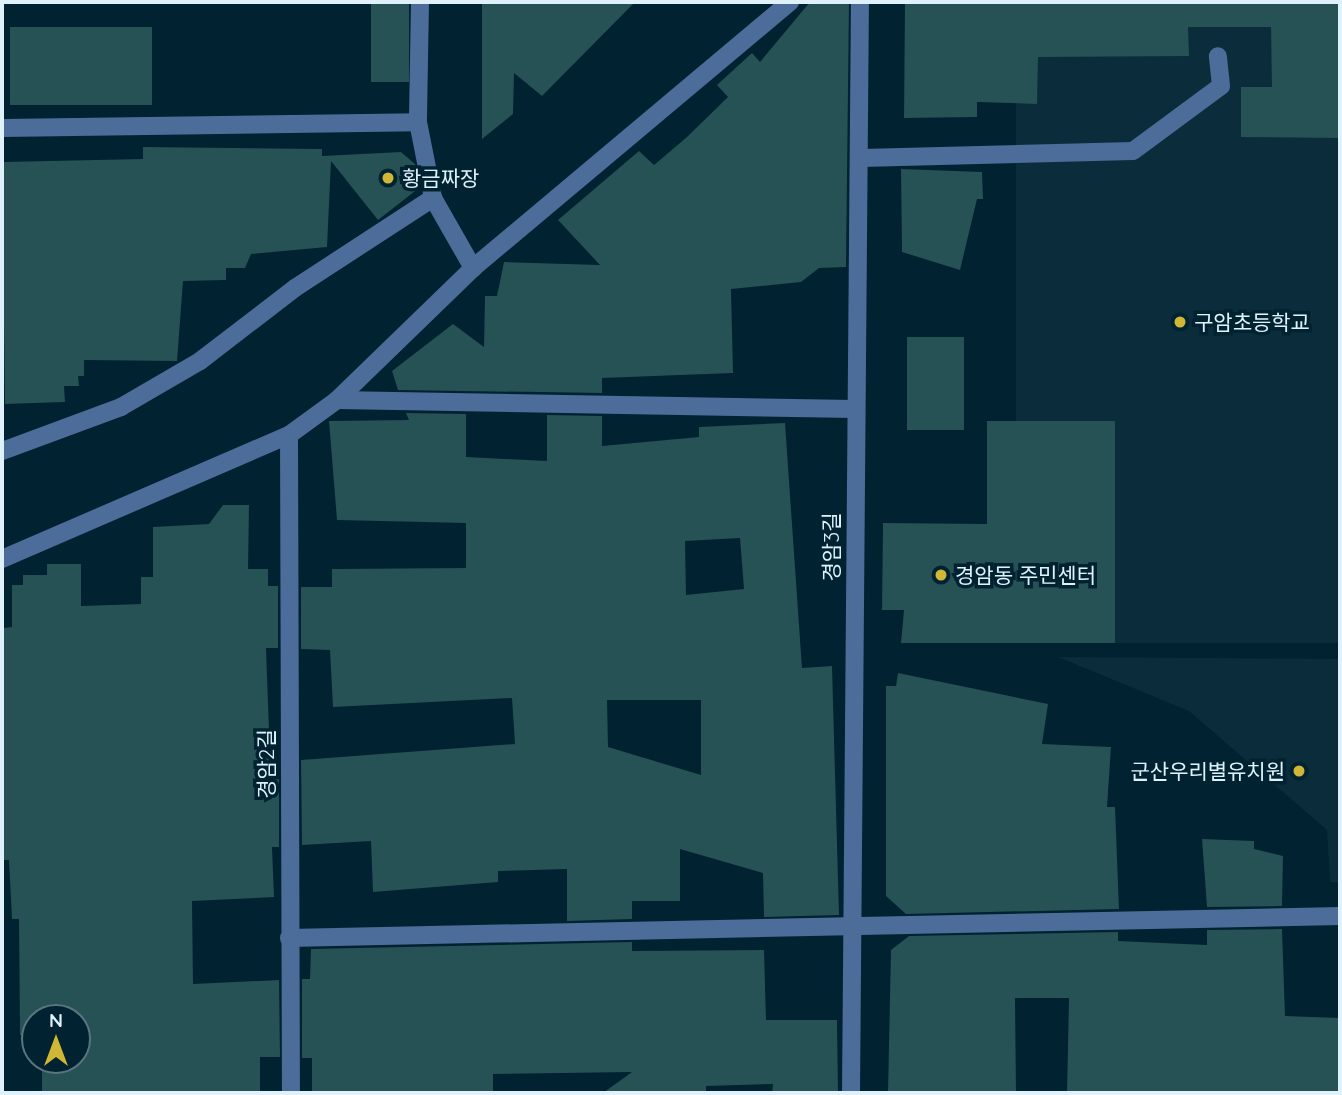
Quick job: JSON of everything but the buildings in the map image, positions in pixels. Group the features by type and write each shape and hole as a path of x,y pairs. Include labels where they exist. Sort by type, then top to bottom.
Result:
{"street":[{"path":"420,2 418,122 433,198 474,268"},
{"path":"2,559 289,435 337,400 474,268 790,2"},
{"name":"경암3길","path":"851,1093 854,409 862,158 860,2"},
{"path":"862,158 1133,150 1220,86 1218,56"},
{"path":"2,128 418,122"},
{"path":"2,451 121,407 200,361 295,288 433,198"},
{"path":"337,400 854,409"},
{"name":"경암2길","path":"289,435 291,1093"},
{"path":"289,938 852,923 1340,916"}],"shaded area":[{"name":"구암초등학교","path":"1016,2 1340,2 1340,643 1016,643"},
{"name":"군산우리별유치원","path":"1058,657 1340,659 1340,882 1330,882 1327,830 1189,711"}],"place":[{"name":"황금짜장","path":"388,178"},
{"name":"구암초등학교","path":"1180,322"},
{"name":"경암동 주민센터","path":"941,575"},
{"name":"군산우리별유치원","path":"1299,771"}]}
